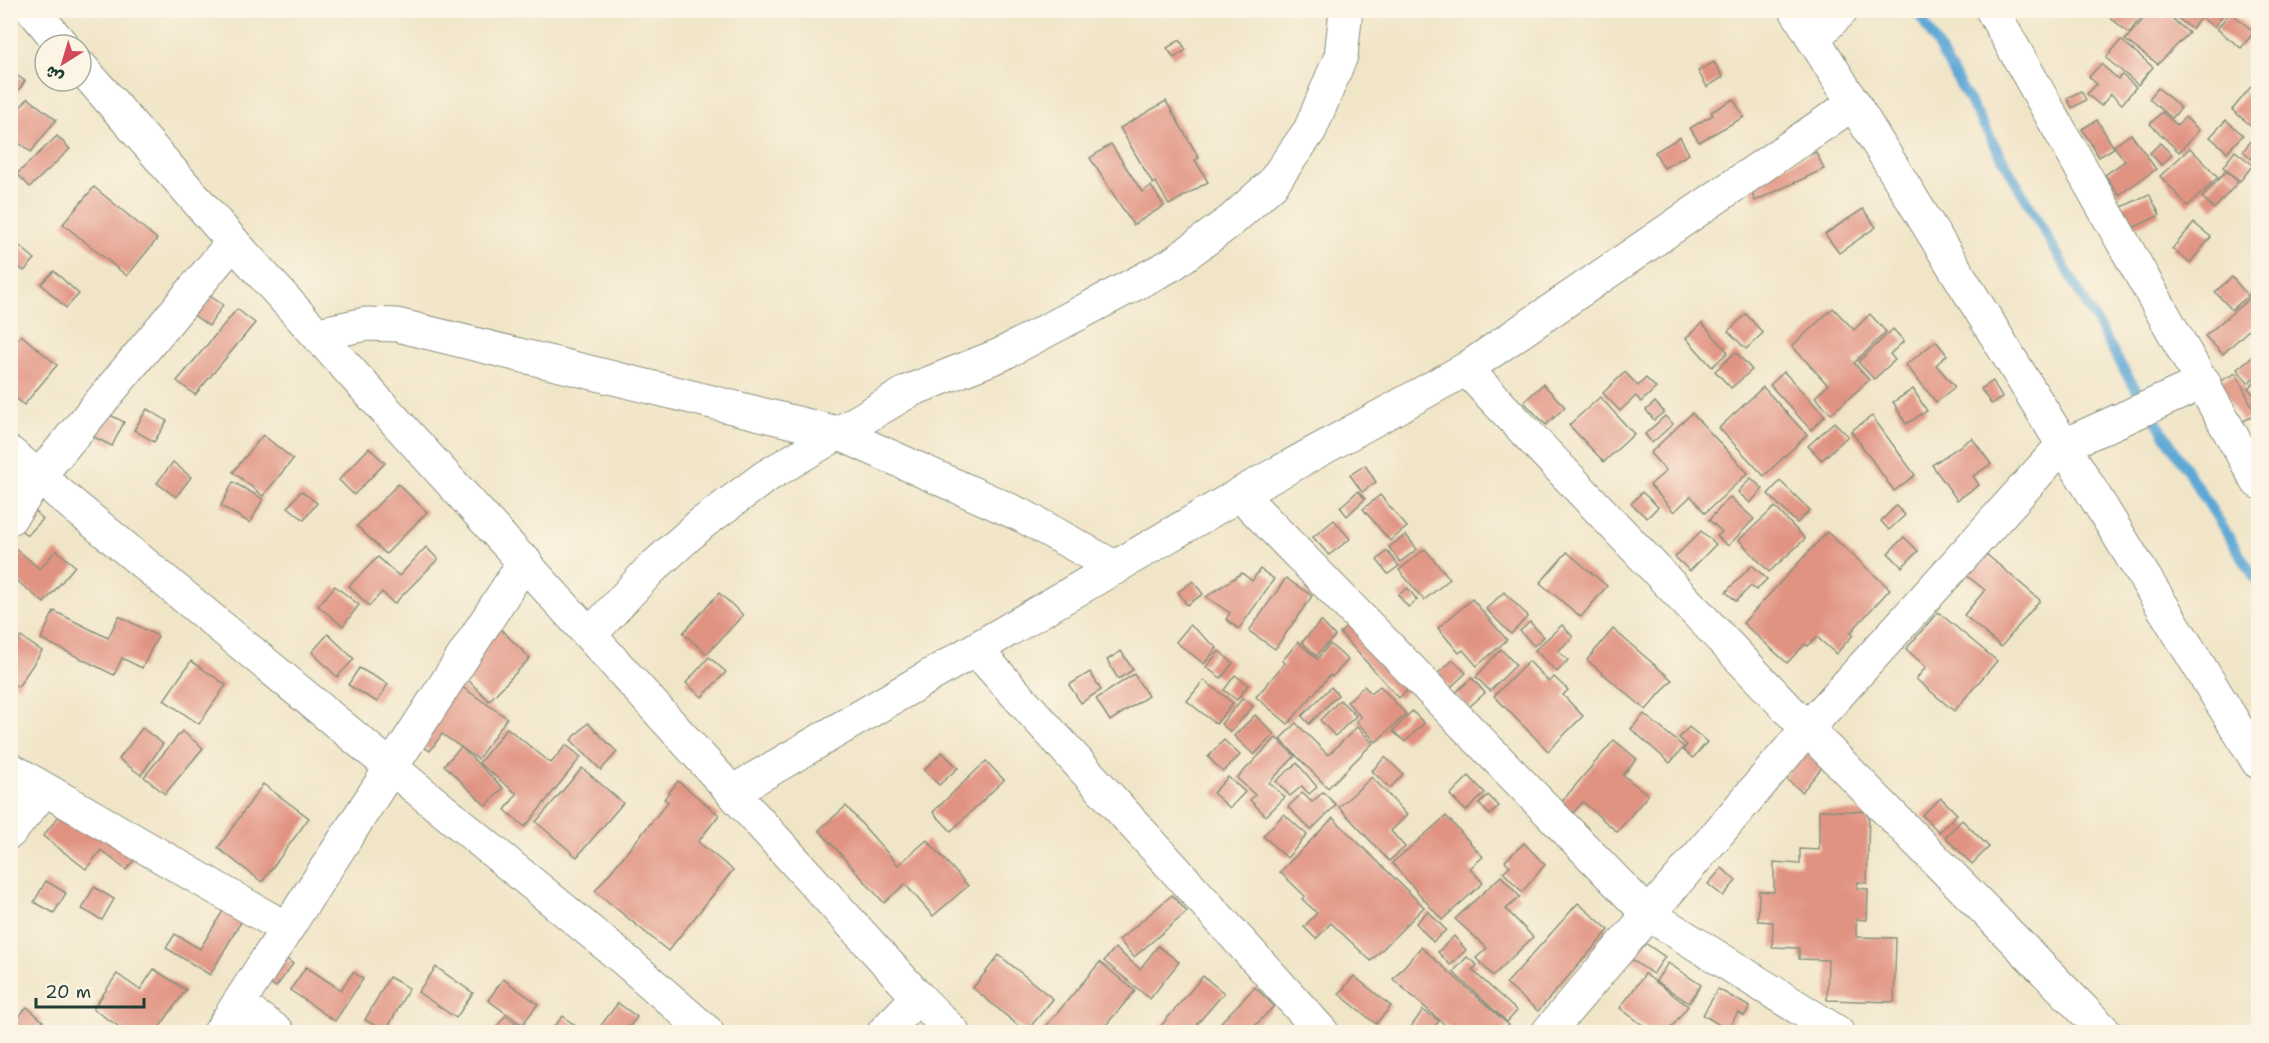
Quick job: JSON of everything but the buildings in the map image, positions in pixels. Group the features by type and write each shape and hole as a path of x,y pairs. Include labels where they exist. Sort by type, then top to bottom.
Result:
{"street":[{"path":"33,10 52,33"},
{"path":"591,634 649,571 701,524 765,477 909,391 1000,355 1172,265 1232,220 1272,184 1310,130 1341,56 1346,10"},
{"path":"1797,10 1854,104 2072,442 2259,762"},
{"path":"1813,39 1842,10"},
{"path":"1992,10 2259,482"},
{"path":"93,81 233,242 525,561 918,997 953,1032"},
{"path":"732,792 977,651 1240,494 1466,369 1854,104"},
{"path":"10,518 39,475 233,242"},
{"path":"318,334 366,324 397,325 838,433 1023,516 1116,568"},
{"path":"1466,369 1808,729 2105,1032"},
{"path":"1548,1032 1808,729 2072,442 2204,382"},
{"path":"10,453 392,766 626,961 707,1032"},
{"path":"1240,494 1648,914 1837,1032"},
{"path":"220,1032 525,561"},
{"path":"977,651 1322,1032"},
{"path":"10,769 287,929"},
{"path":"10,832 44,790"},
{"path":"884,1032 918,997"},
{"path":"238,1004 278,1032"}],"waterway":[{"path":"1917,10 2124,370 2258,583"}]}
